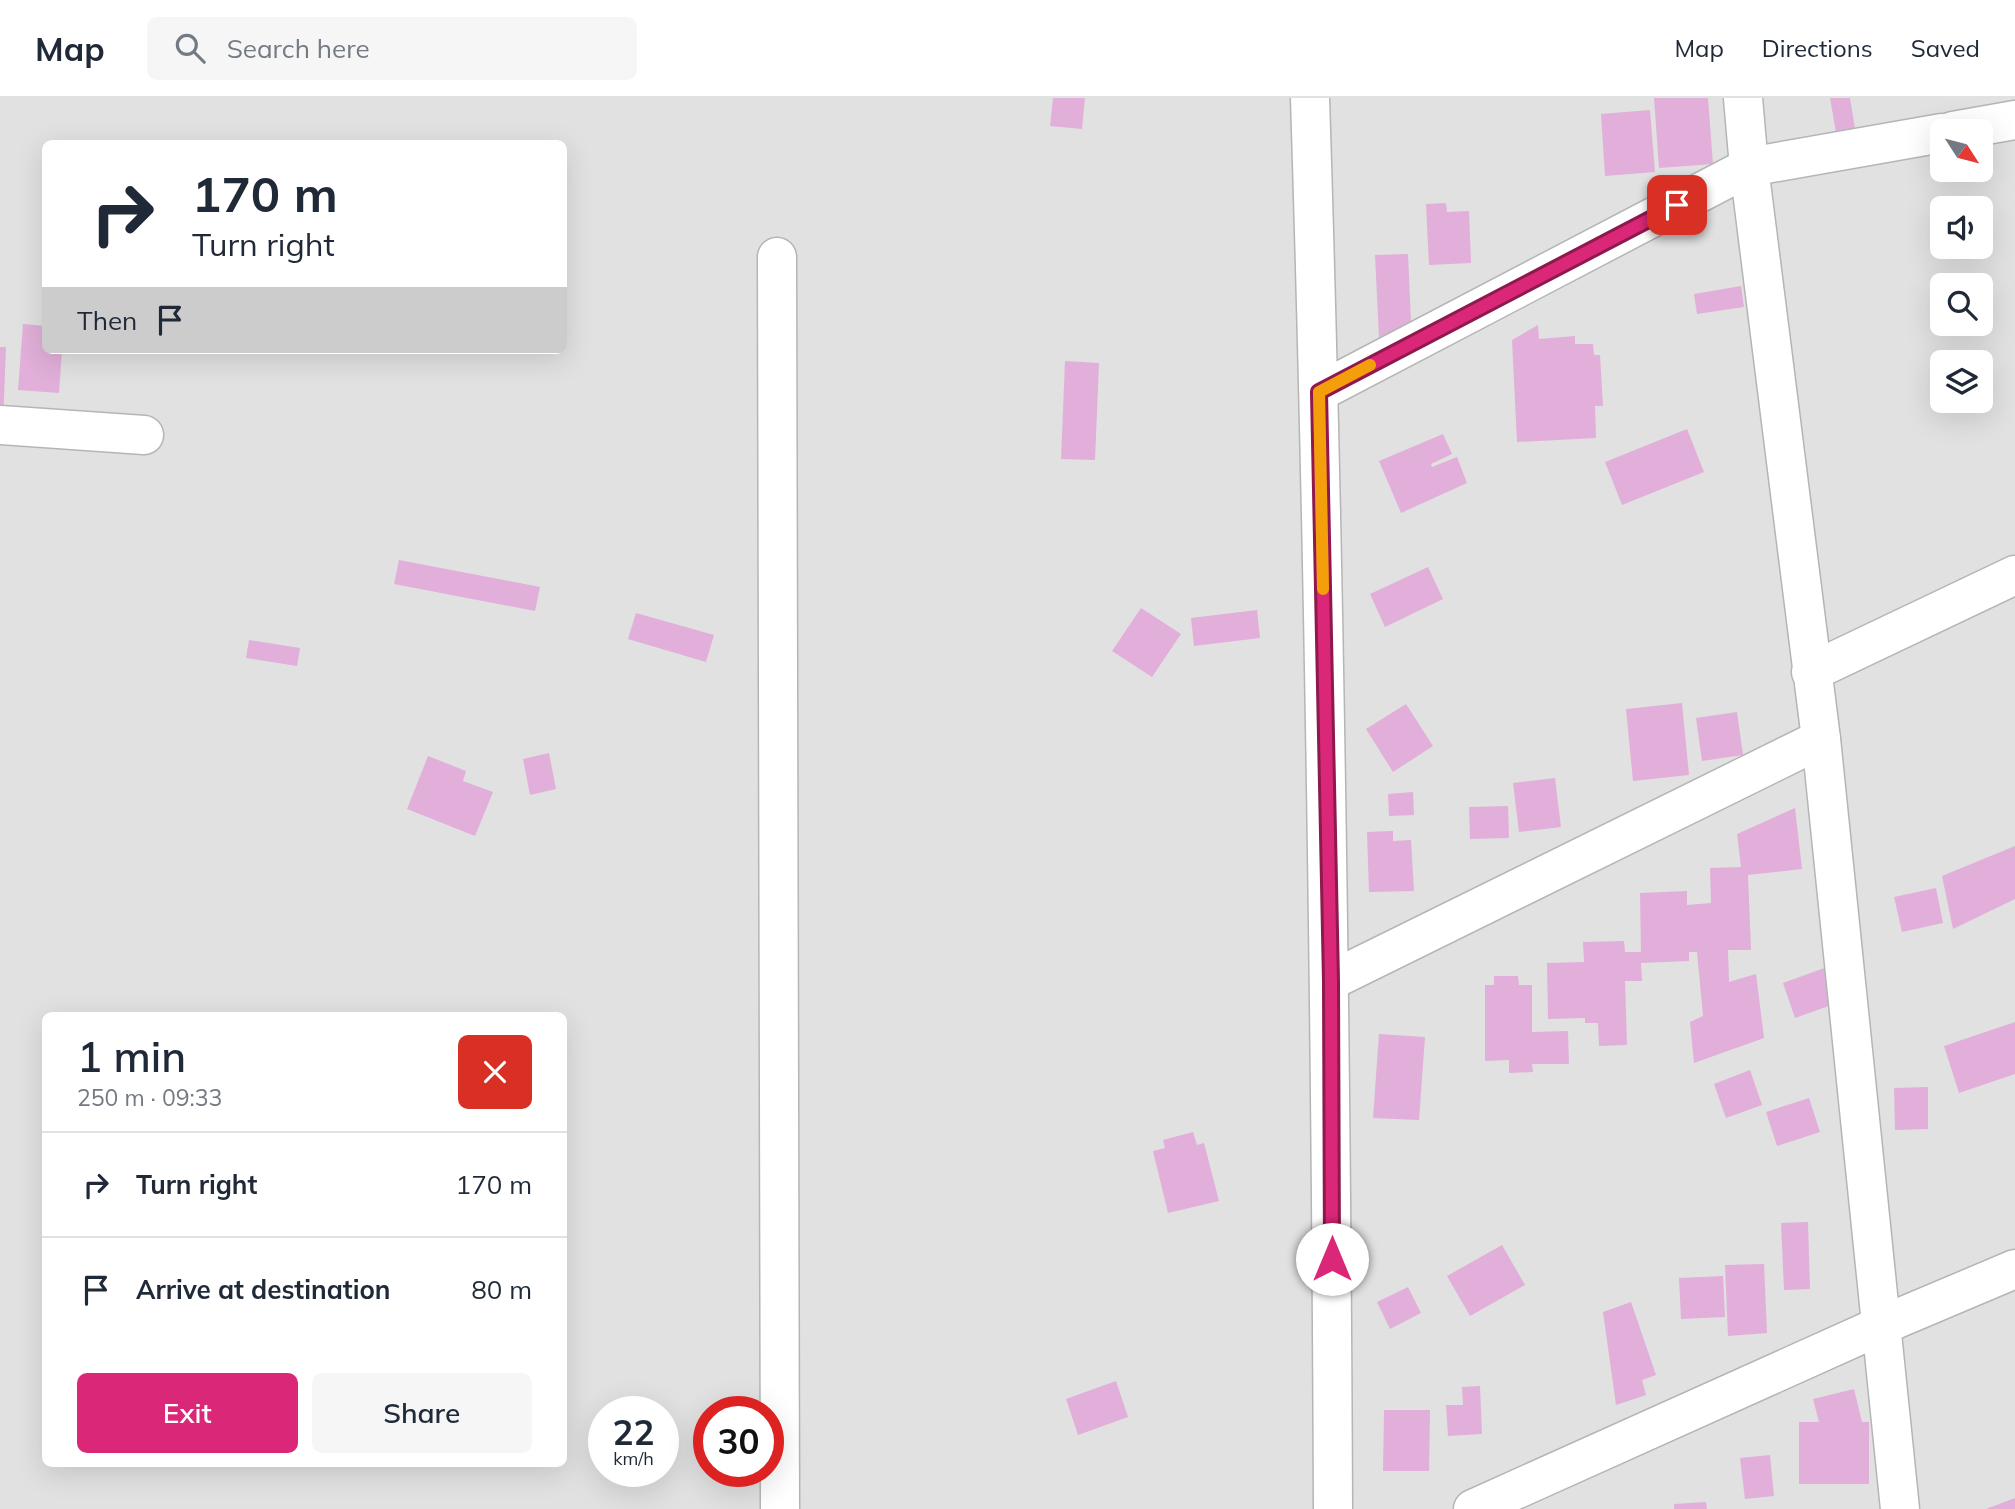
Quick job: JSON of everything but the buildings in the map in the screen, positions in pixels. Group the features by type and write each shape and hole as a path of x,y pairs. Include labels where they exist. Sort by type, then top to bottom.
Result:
{"street":[{"path":"1310,98 1331,981 1334,1509"},
{"path":"1743,98 1749,167 1821,739 1900,1509"},
{"path":"1993,124 2015,120"},
{"path":"1319,392 1749,167 1930,135"},
{"path":"777,257 779,1509"},
{"path":"0,425 144,435"},
{"path":"1811,673 2015,575"},
{"path":"1331,981 1821,739"},
{"path":"1473,1509 1880,1326 2015,1269"}],"slow traffic":[{"path":"1323,589 1319,392 1370,365"}],"route":[{"path":"1332,1259 1331,981 1319,392 1677,205"}]}
